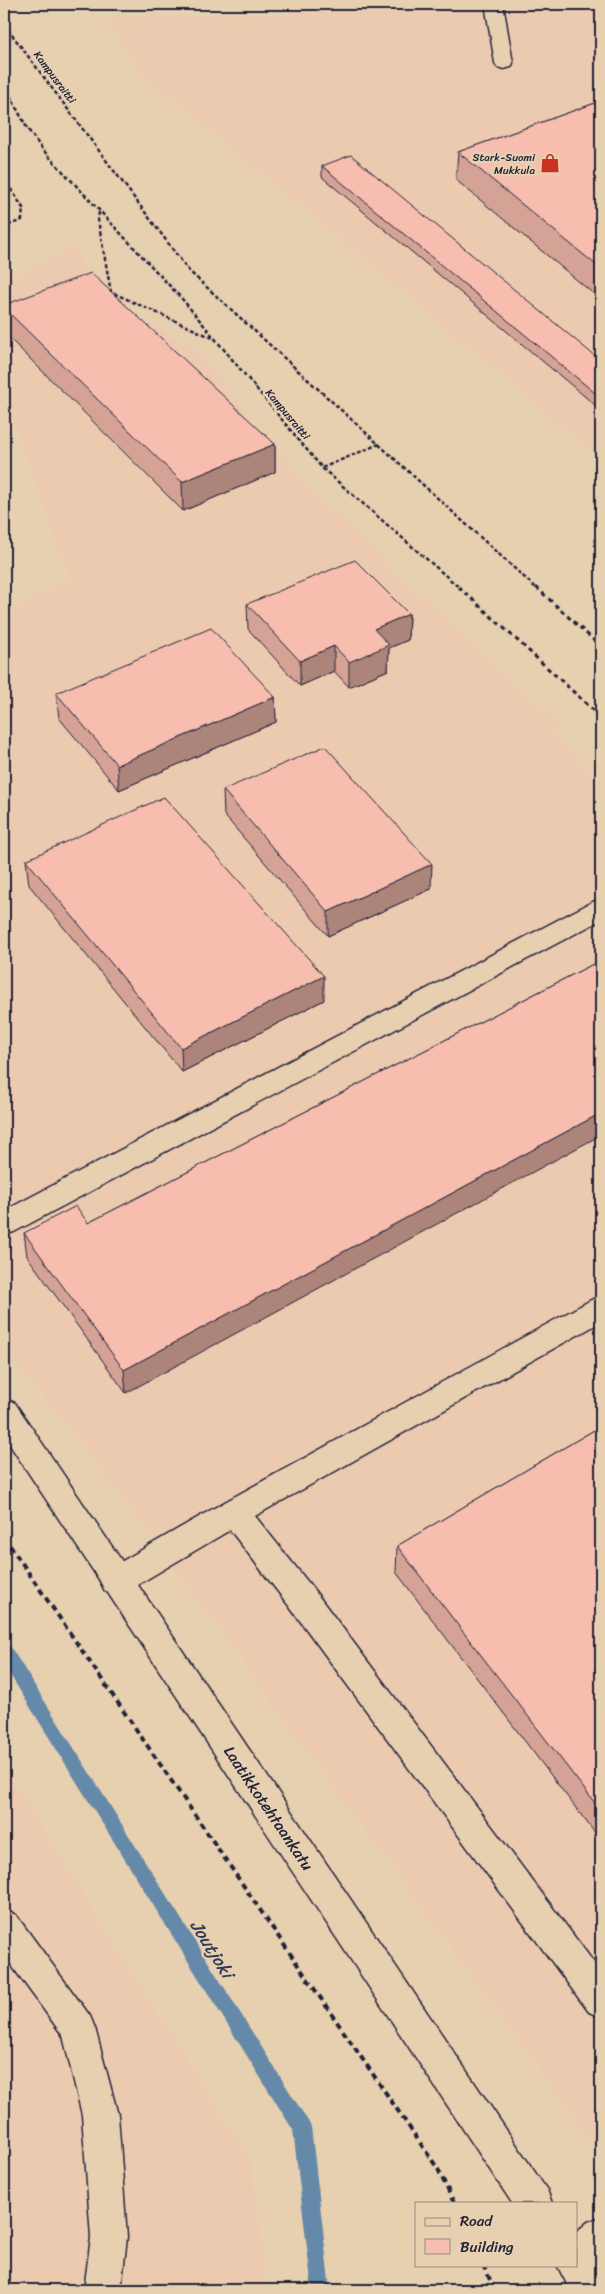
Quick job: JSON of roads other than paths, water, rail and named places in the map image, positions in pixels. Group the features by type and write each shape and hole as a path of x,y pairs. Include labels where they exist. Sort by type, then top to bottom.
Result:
{"street":[{"path":"494,4 504,63"},
{"path":"4,1224 601,909"},
{"path":"116,1581 234,1512 601,1308"},
{"name":"Laatikkotehtaankatu","path":"4,1412 533,2202"},
{"path":"234,1512 300,1596 601,2000"},
{"path":"4,1927 78,2028 100,2115 109,2237 103,2290"},
{"path":"578,2254 601,2235"},
{"path":"574,2266 578,2290"},
{"path":"575,2266 591,2290"}],"waterway":[{"name":"Joutjoki","path":"4,1651 302,2127 321,2290"}],"place":[{"name":"Stark-Suomi Mukkula","path":"550,163"}]}
